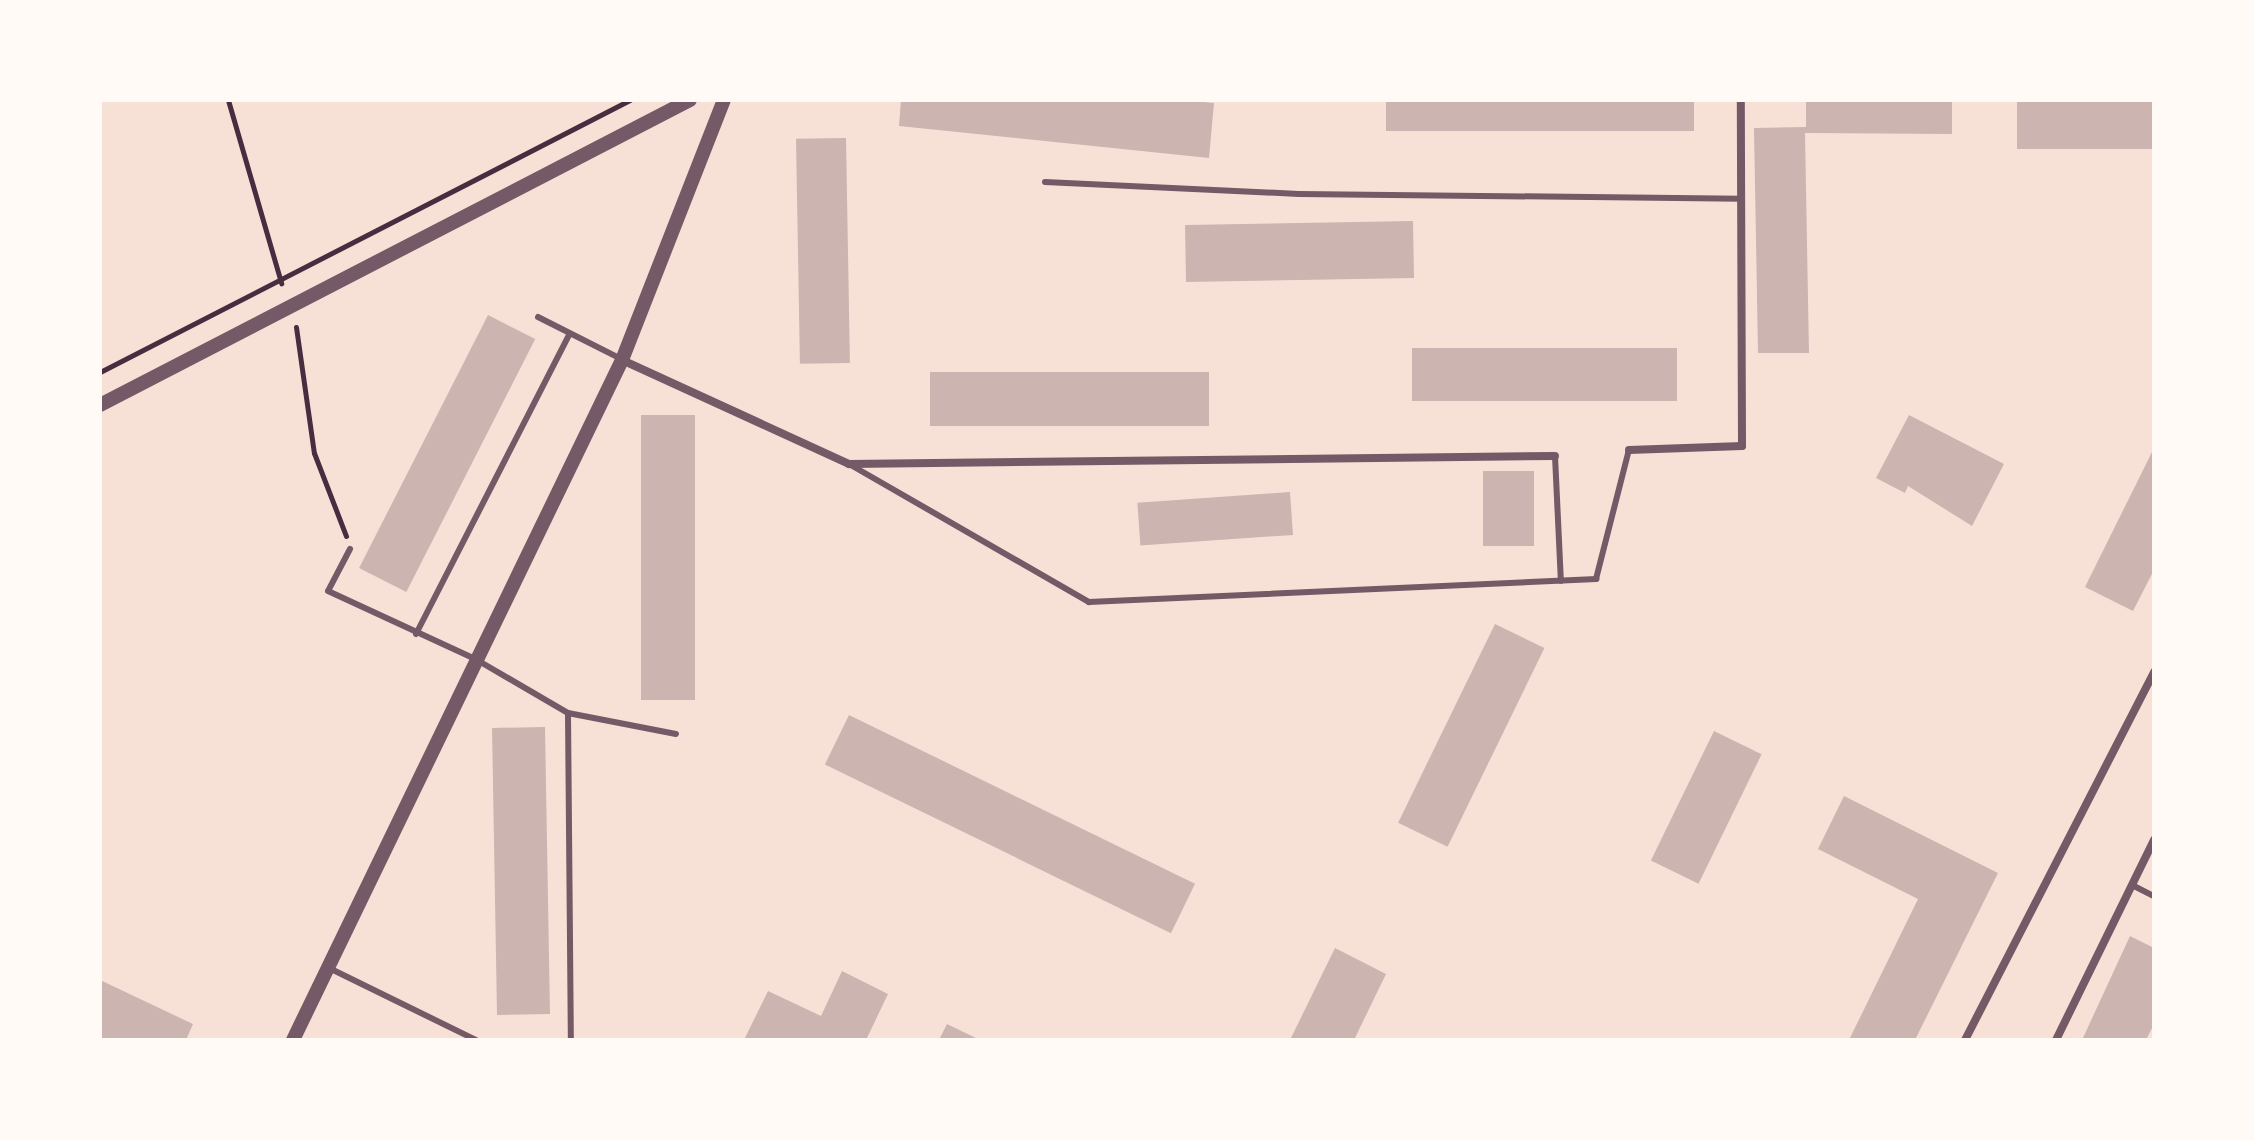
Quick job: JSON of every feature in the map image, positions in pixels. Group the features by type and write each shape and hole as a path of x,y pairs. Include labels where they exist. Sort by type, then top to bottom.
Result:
{"street":[{"path":"100,405 690,100"},
{"path":"293,1040 622,360 724,100"},
{"path":"1629,450 1742,446 1741,100"},
{"path":"622,360 849,464 1555,456"},
{"path":"1965,1040 2154,672"},
{"path":"2056,1040 2154,840"}],"lane":[{"path":"1045,182 1299,194 1741,199"},
{"path":"538,317 622,360"},
{"path":"416,634 569,335"},
{"path":"849,464 1089,602 1596,579 1629,450"},
{"path":"1555,456 1561,581"},
{"path":"350,549 328,591 477,660 568,713 676,734"},
{"path":"568,713 571,1040"},
{"path":"2132,885 2154,896"},
{"path":"328,967 476,1040"}],"path":[{"path":"100,372 630,100"}],"building":[{"path":"901,100 1183,100 1214,103 1209,158 899,126"},
{"path":"1386,100 1694,100 1694,131 1386,131"},
{"path":"1806,100 1952,100 1952,134 1805,133 1809,353 1758,353 1754,128 1806,127"},
{"path":"2017,100 2154,100 2154,149 2017,149"},
{"path":"846,138 850,363 800,364 796,139"},
{"path":"1413,221 1414,278 1186,282 1185,225"},
{"path":"488,315 535,339 406,592 359,568"},
{"path":"1412,348 1677,348 1677,401 1412,401"},
{"path":"930,372 1209,372 1209,426 930,426"},
{"path":"641,415 695,415 695,700 641,700"},
{"path":"1909,415 2004,464 1972,526 1908,486 1905,493 1876,478"},
{"path":"2154,448 2154,570 2133,611 2085,587"},
{"path":"1483,471 1534,471 1534,546 1483,546"},
{"path":"1290,492 1293,535 1140,546 1137,503"},
{"path":"1495,624 1544,648 1448,847 1398,823"},
{"path":"849,715 1195,884 1171,933 825,764"},
{"path":"545,727 550,1014 497,1015 492,728"},
{"path":"1714,731 1762,754 1699,884 1651,860"},
{"path":"1844,796 1998,873 1915,1040 1849,1040 1918,899 1818,849"},
{"path":"2130,936 2154,948 2154,1024 2146,1040 2082,1040"},
{"path":"1335,948 1386,974 1354,1040 1290,1040"},
{"path":"842,971 888,994 866,1040 744,1040 768,991 821,1016"},
{"path":"100,980 193,1024 186,1040 100,1039"},
{"path":"947,1024 980,1040 939,1040"}]}
